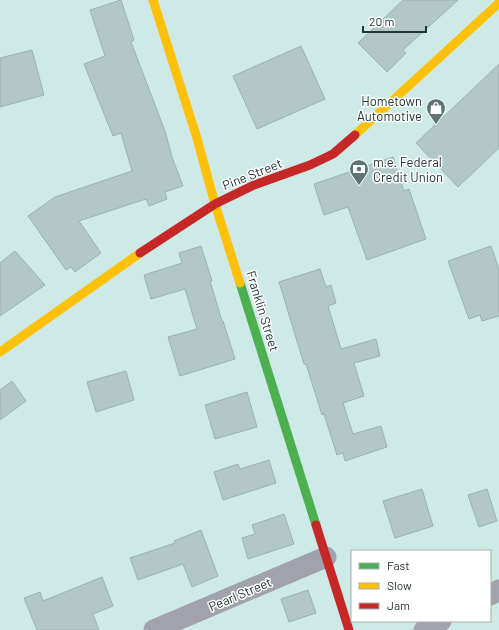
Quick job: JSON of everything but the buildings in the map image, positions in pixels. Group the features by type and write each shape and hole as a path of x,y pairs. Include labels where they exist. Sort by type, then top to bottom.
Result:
{"main road":[{"name":"Franklin Street","path":"153,0 196,135 215,204 349,630"},
{"name":"Pine Street","path":"0,352 158,240 215,204 254,185 310,165 332,154 372,120 499,3"}],"street":[{"name":"Pearl Street","path":"154,630 326,557"},
{"path":"424,630 439,622"}],"traffic: fast":[{"path":"240,283 316,525"}],"traffic: slow":[{"path":"153,0 196,135 215,204 240,283"},
{"path":"355,135 499,3"},
{"path":"0,352 140,253"}],"traffic: jam":[{"path":"140,253 215,204 254,185 310,165 333,154 355,135"},
{"path":"316,525 349,630"}],"place":[{"name":"Hometown Automotive","path":"436,125"},
{"name":"m.e. Federal Credit Union","path":"359,186"}]}
